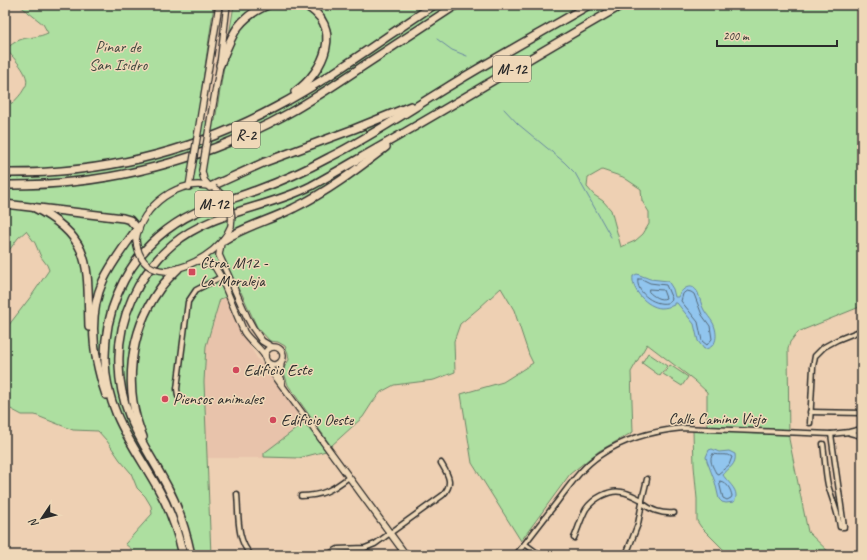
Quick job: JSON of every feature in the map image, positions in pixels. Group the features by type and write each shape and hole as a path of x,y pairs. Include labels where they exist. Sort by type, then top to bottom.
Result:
{"highway":[{"path":"220,65 232,37 241,23 251,14 268,5"},
{"path":"201,142 284,99 315,74 324,57 327,38 324,25 321,20 314,12 304,5"},
{"name":"R-2","path":"5,174 40,174 74,171 124,163 201,142 242,124 291,99 434,5"},
{"name":"R-2","path":"5,185 41,185 103,178 165,165 200,154 246,135 289,113 456,5"},
{"name":"M-12","path":"183,555 173,519 166,502 117,417 109,394 106,372 106,339 108,322 113,306 125,279 147,248 168,229 189,215 220,202 286,179 333,156 589,5"},
{"name":"M-12","path":"191,555 184,524 176,505 133,427 124,402 120,380 120,339 127,310 138,286 155,262 174,243 198,227 226,216 293,194 330,175 622,5"},
{"path":"211,187 265,162 403,109 447,88"},
{"path":"222,242 243,230 293,208 320,194 341,181 402,134"},
{"path":"5,204 123,218 130,220 138,230 134,233 109,268 97,296 94,338 98,370"},
{"path":"33,207 64,227 82,252 88,275 89,330 98,370 112,411 117,417"},
{"path":"148,453 137,422 133,402 131,377 134,352 139,332 152,301 162,285 178,269"}],"street":[{"path":"189,187 219,5"},
{"path":"227,5 220,65 202,171 204,180 224,197 231,209 231,226 222,242 219,255 253,328 262,341 281,350 283,356 280,375 283,385"},
{"path":"211,187 189,187 172,192 154,205 144,218 138,230 136,240 137,250 147,265 156,270 166,271 178,269 198,261 222,242"},
{"path":"198,261 210,263 215,267 221,277 244,332 249,340 262,352 275,376 406,555"},
{"path":"178,396 177,389 188,302 196,290 221,277"},
{"path":"810,423 815,356 824,346 862,330"},
{"path":"264,356 266,350 272,347"},
{"path":"267,362 274,366 281,362"},
{"path":"810,412 862,413"},
{"name":"Calle Camino Viejo","path":"516,555 580,473 600,456 620,444 642,435 662,430 683,428 831,434 862,430"},
{"path":"862,430 862,436"},
{"name":"Calle Camino Viejo","path":"849,432 862,436"},
{"path":"823,444 828,483 838,513 840,527 844,527 831,434"},
{"path":"327,555 338,549 365,548 375,544 391,534 443,495 448,490 450,484 449,477 441,463"},
{"path":"301,496 317,495 326,492 349,477"},
{"path":"626,555 638,524 647,479"},
{"path":"574,538 586,510 594,501 609,492 621,491 628,493 658,512 674,513"},
{"path":"237,494 241,539 251,555"},
{"path":"524,544 540,555"}],"shaded area":[{"path":"225,298 236,323 257,358 326,451 299,458 207,458 204,382 206,346 220,299"}],"green space":[{"name":"Pinar de San Isidro","path":"19,5 214,5 197,121 215,121 234,5 862,5 862,306 798,332 790,342 788,349 789,439 808,532 832,555 729,555 701,527 697,521 693,431 707,431 707,392 694,380 647,344 631,372 633,432 599,451 570,474 521,541 472,463 461,394 503,382 533,363 514,310 501,288 460,324 454,341 455,372 434,380 394,385 381,392 363,417 331,446 288,385 283,369 289,360 285,346 278,342 270,341 257,327 241,292 220,299 206,346 204,382 211,555 139,555 125,544 152,514 151,506 145,496 137,488 131,473 107,441 98,431 73,430 35,415 22,415 5,406 5,330 49,270 35,243 26,231 18,238 5,256 5,95 12,104 23,91 27,79 22,68 6,49 22,39 48,33 43,24","holes":["602,170 623,177 641,189 642,201 649,212 649,224 643,234 635,241 621,247 611,210 587,187 588,178"]},
{"path":"648,353 667,366 660,376 642,363"},
{"path":"670,365 688,377 682,386 663,374"},
{"path":"305,422 326,451 299,458 264,457 264,453"}],"water":[{"path":"637,274 650,279 668,281 673,289 675,297 678,297 684,289 693,287 696,289 703,308 715,327 716,339 712,346 704,349 698,341 694,324 677,303 674,303 674,305 666,308 661,308 650,305 645,301 637,292 633,281 633,276"},
{"path":"712,449 719,452 729,451 735,454 735,461 723,475 735,491 736,498 734,502 726,503 719,499 715,482 706,457 709,450"}],"waterway":[{"path":"437,39 452,50 467,56"},
{"path":"504,109 518,124 575,173 611,237"}],"place":[{"name":"Ctra. M12 - La Moraleja","path":"192,272"},
{"name":"Edificio Este","path":"236,370"},
{"name":"Piensos animales","path":"165,399"},
{"name":"Edificio Oeste","path":"273,420"}]}
